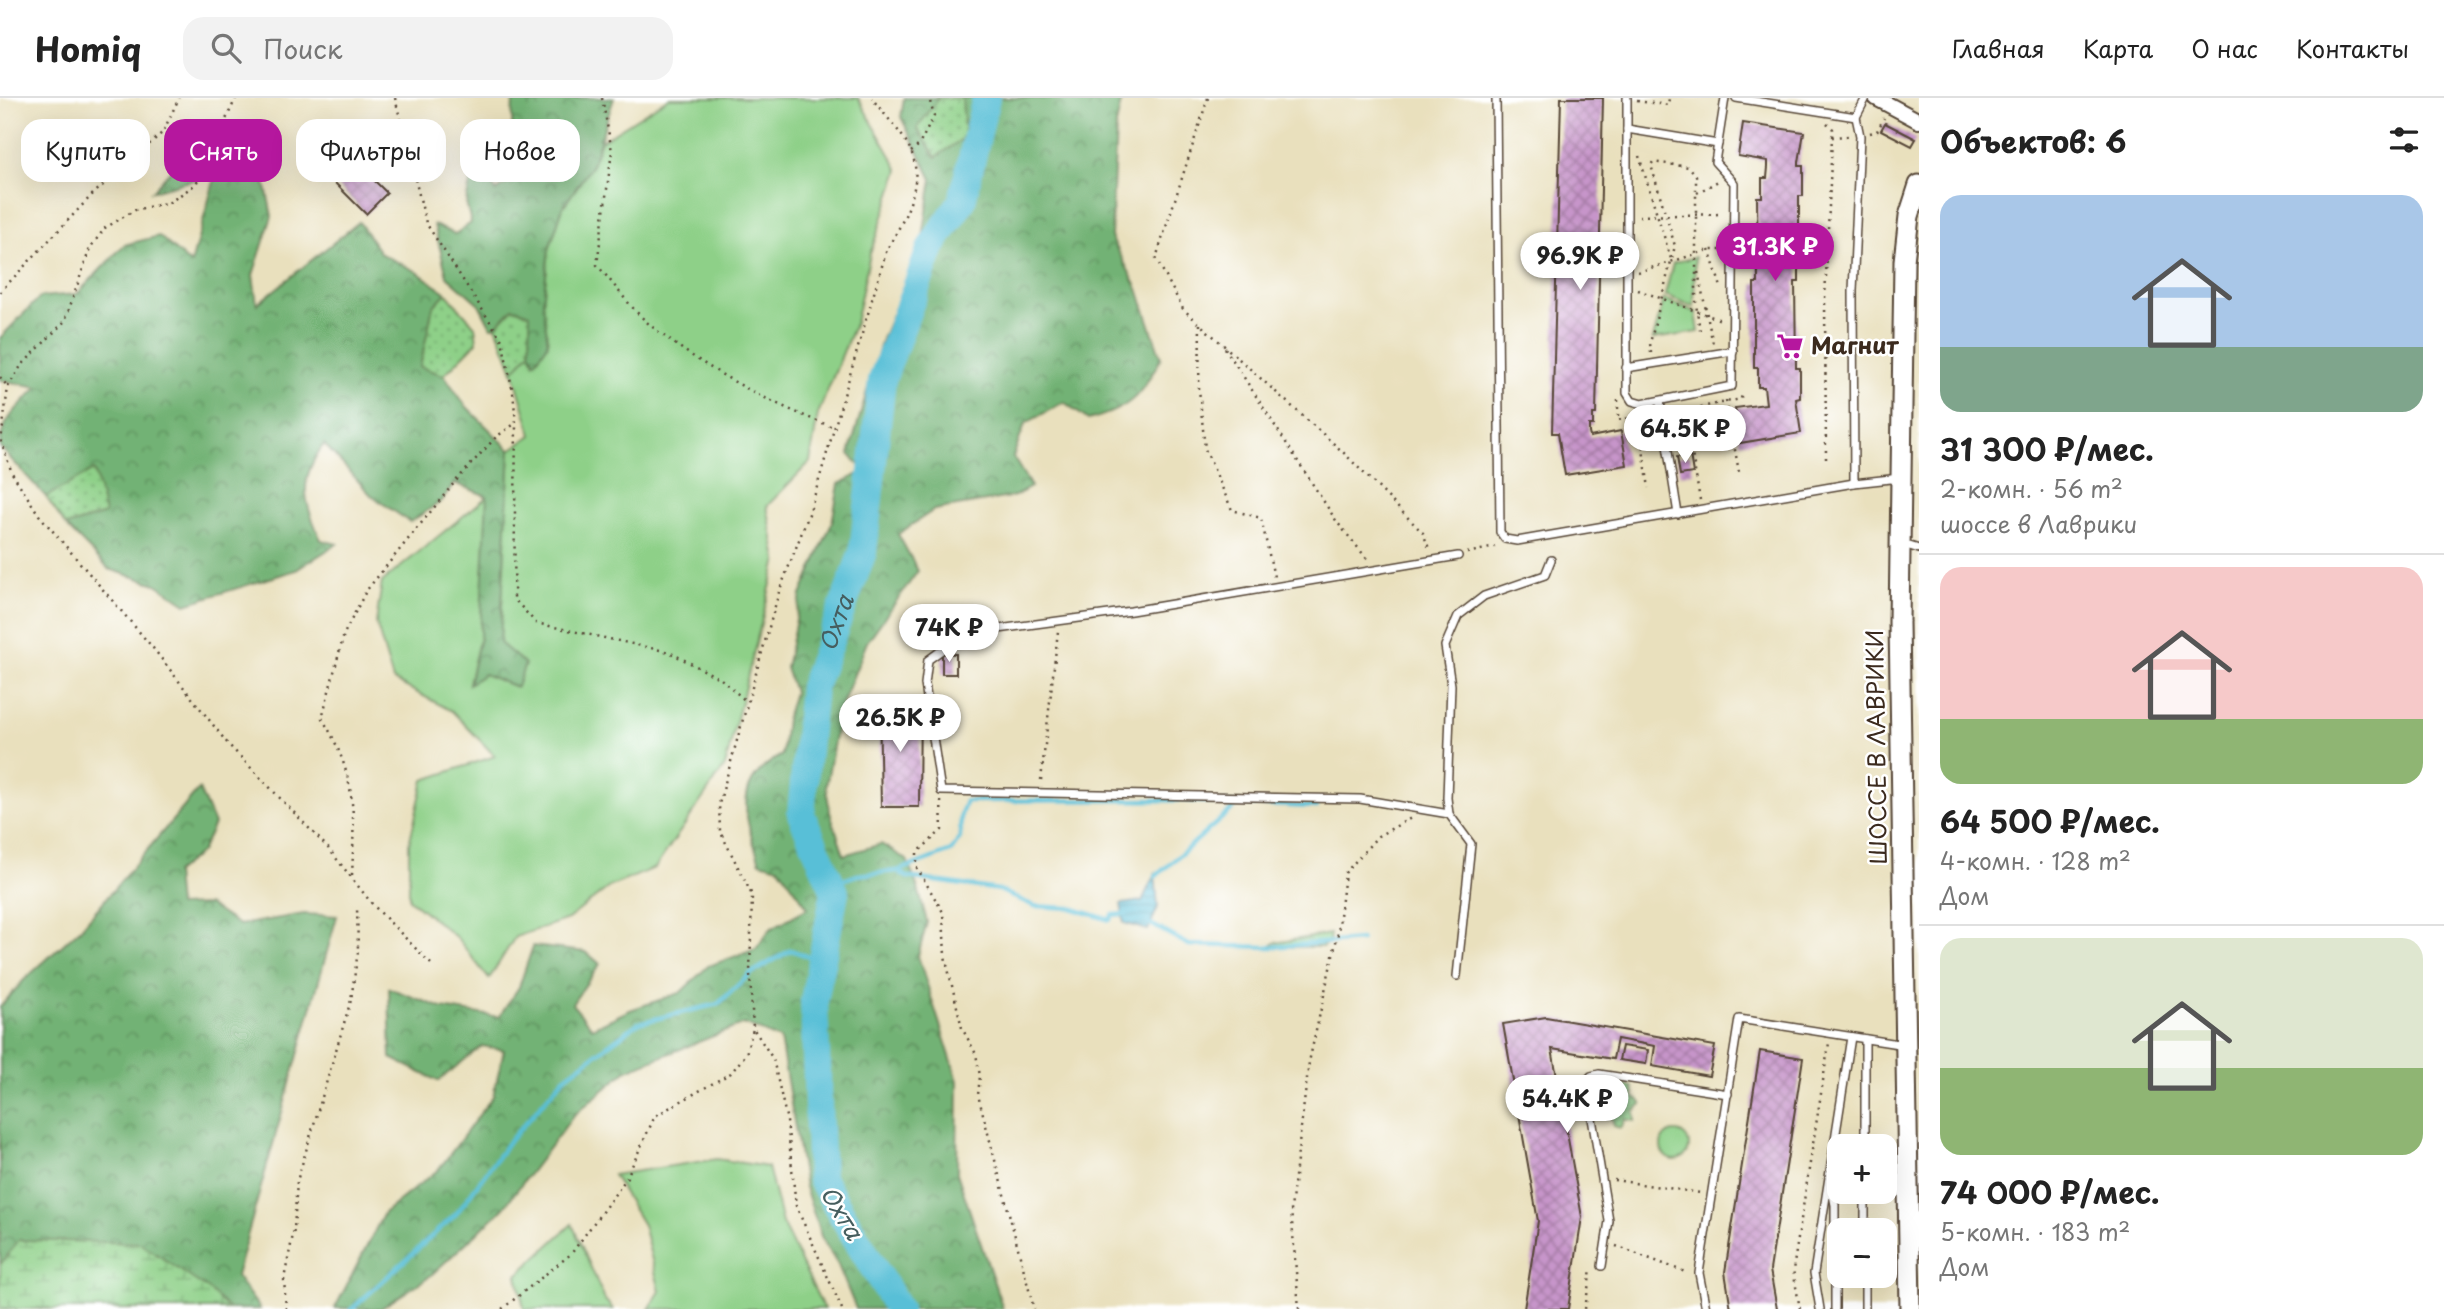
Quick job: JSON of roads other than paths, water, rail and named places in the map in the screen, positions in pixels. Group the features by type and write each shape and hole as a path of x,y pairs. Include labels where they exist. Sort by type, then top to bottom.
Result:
{"street":[{"path":"1876,98 1919,121"},
{"name":"ШОССЕ В ЛАВРИКИ","path":"1910,1309 1913,1143 1905,1045 1899,543 1904,261 1909,216 1919,185"}],"lane":[{"path":"1496,98 1500,532 1505,540 1517,541 1854,483 1900,478"},
{"path":"1627,99 1627,393 1632,401 1642,404 1729,389 1733,382 1734,183 1715,162 1725,98"},
{"path":"1736,98 1856,117"},
{"path":"1854,483 1853,291 1860,136 1856,117 1866,98"},
{"path":"1627,129 1718,144"},
{"path":"1626,368 1733,351"},
{"path":"1660,402 1678,514"},
{"path":"1899,543 1919,549"},
{"path":"1449,814 1360,799 940,791 925,684 928,660 946,646 984,631 1276,587 1374,568 1458,556"},
{"path":"1457,976 1471,845 1449,814 1447,798 1451,684 1445,646 1458,616 1484,596 1545,575 1551,560"},
{"path":"1706,1309 1699,1273 1739,1019 1905,1045"},
{"path":"1836,1134 1851,1037"},
{"path":"1865,1038 1865,1134"},
{"path":"1602,1266 1609,1221 1586,1082 1591,1076 1599,1074 1728,1094"},
{"path":"1820,1309 1814,1273 1827,1189"},
{"path":"1835,1204 1835,1309"},
{"path":"1865,1288 1865,1309"}],"water":[{"path":"1155,874 1158,907 1148,930 1124,923 1121,904 1142,901"}],"waterway":[{"name":"Охта","path":"898,1309 821,1179 814,1001 835,892 801,814 813,687 863,552 882,380 931,247 962,201 986,98"},
{"path":"832,884 857,875 897,871 951,851 960,838 961,814 966,801 1177,800 1238,804"},
{"path":"1155,877 1238,804 1317,807"},
{"path":"897,871 907,877 999,890 1034,906 1071,908 1110,920 1112,915 1127,914"},
{"path":"1147,922 1189,945 1271,947 1361,940"},
{"path":"352,1309 456,1214 507,1144 564,1078 638,1023 718,1004 750,974 791,950 815,959 818,979"}],"place":[{"name":"Магнит","path":"1790,346"}]}
